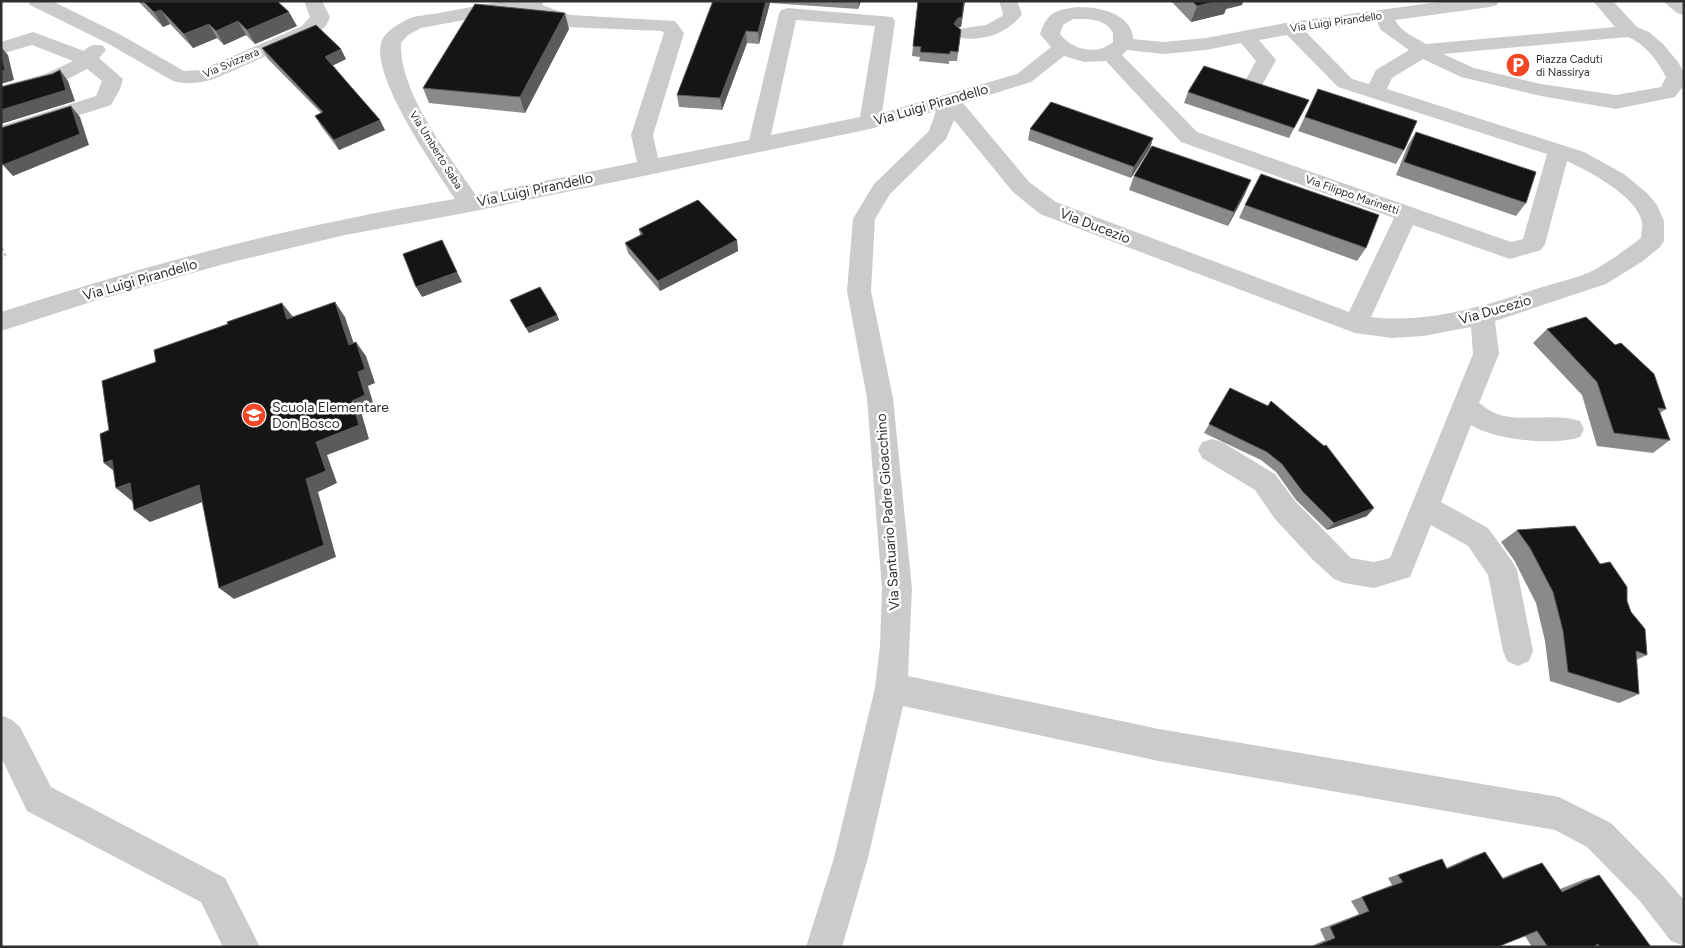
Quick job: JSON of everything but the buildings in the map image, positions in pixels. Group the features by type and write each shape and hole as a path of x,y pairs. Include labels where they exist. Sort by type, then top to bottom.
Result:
{"street":[{"path":"37,1 114,39"},
{"name":"Via Svizzera","path":"114,39 174,74 188,78 207,75 309,30 319,22 320,17 313,1"},
{"path":"965,33 987,31 1008,22 1012,14 1008,1"},
{"name":"Via Luigi Pirandello","path":"1,322 90,293 224,256 345,227 470,204 870,122 1024,78 1062,48 1082,55 1100,56 1116,49 1163,48 1206,44 1291,28 1490,1"},
{"path":"1384,15 1388,26 1401,37 1437,59 1468,73 1540,90 1616,102 1668,92 1674,84 1676,77 1668,62 1642,36 1630,31 1602,1"},
{"path":"1672,1 1684,9"},
{"path":"529,2 567,21 668,24 674,33 642,135 650,167"},
{"name":"Via Umberto Saba","path":"470,204 412,114 389,56 392,41 402,29 415,24 529,2"},
{"path":"1062,48 1054,42 1050,34 1058,8 1073,13 1091,13 1112,20 1120,26 1124,34 1116,49"},
{"path":"758,145 788,14 885,21 870,122"},
{"name":"Via Ducezio","path":"950,100 1021,187 1048,208 1355,324 1392,329 1423,327 1482,316 1598,278 1635,255 1652,241 1653,220 1646,208 1629,188 1595,166 1559,150 1345,83 1291,28"},
{"path":"1375,93 1383,74 1424,50 1630,31"},
{"path":"1246,37 1266,60 1255,81"},
{"path":"1,48 33,38 89,60 113,79 104,100 1,133"},
{"path":"1,93 73,71 89,60 101,44 114,39"},
{"name":"Via Filippo Marinetti","path":"1116,49 1189,137 1510,251 1533,244 1559,150"},
{"name":"Via Santuario Padre Gioacchino","path":"824,947 851,858 891,688 895,645 897,589 880,398 859,291 864,219 882,189 939,134 950,100"},
{"path":"1355,324 1407,214"},
{"path":"1212,450 1265,482 1285,510 1322,550 1344,570 1374,575 1400,568 1486,354 1482,316"},
{"path":"1465,408 1489,422 1512,428 1571,429"},
{"path":"1426,507 1478,537 1502,570 1518,651"},
{"path":"891,688 1160,745 1559,814 1599,835 1652,888 1684,928"},
{"path":"1,731 10,738 39,798 213,890 242,947"}],"path":[{"path":"1,245 5,255 1,259"}],"place":[{"name":"Piazza Caduti di Nassirya","path":"1518,65"},
{"name":"Scuola Elementare Don Bosco","path":"254,415"}]}
